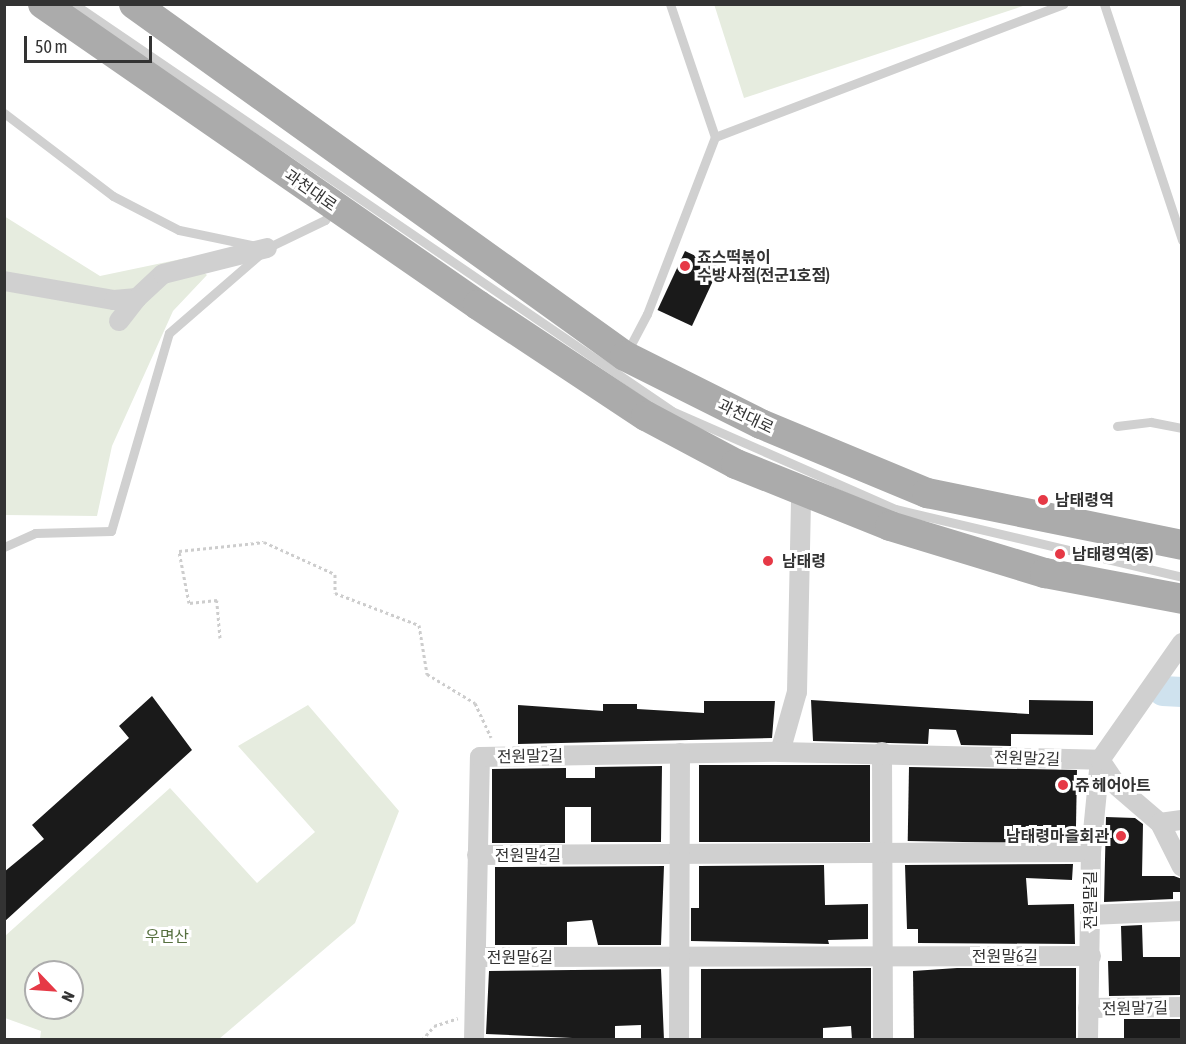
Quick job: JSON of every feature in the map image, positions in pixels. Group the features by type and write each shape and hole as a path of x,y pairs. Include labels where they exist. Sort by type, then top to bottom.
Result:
{"main road":[{"name":"과천대로","path":"43,4 625,356 761,424 927,493 1182,545"},
{"path":"134,4 348,189"},
{"name":"과천대로","path":"348,189 646,416 801,493 1045,573 1182,599"}],"street":[{"path":"119,321 137,298 163,274 267,249"},
{"path":"4,282 114,300 137,298"},
{"path":"780,752 797,692 801,493"},
{"name":"전원말길","path":"1088,1040 1091,852 1100,760 1182,644"},
{"path":"882,752 883,1040"},
{"name":"전원말2길","path":"477,855 480,757 882,752 1100,760"},
{"path":"679,1040 680,753"},
{"path":"1100,760 1118,787 1160,823 1182,867"},
{"path":"1160,823 1182,820"},
{"name":"전원말4길","path":"476,957 477,855 1091,852"},
{"path":"1090,915 1182,911"},
{"name":"전원말6길","path":"474,1040 476,957 1091,956"},
{"name":"전원말7길","path":"1088,1008 1182,1007"}],"lane":[{"path":"74,4 348,189 633,388 785,465 895,509 1182,577"},
{"path":"625,356 647,314 715,137 670,4"},
{"path":"715,137 1063,4"},
{"path":"1104,4 1182,240"},
{"path":"4,113 113,196 179,230 267,249"},
{"path":"4,547 35,533 111,531 169,333 267,249 325,220 348,189"},
{"path":"1117,426 1151,422 1182,428"}],"path":[{"path":"220,638 217,600 189,603 179,551 264,542 334,574 335,593 419,625 427,674 475,703 499,756"},
{"path":"422,1040 434,1026 473,1012"}],"green space":[{"path":"714,4 1026,4 1026,5 744,98"},
{"path":"4,216 100,276 186,258 207,275 173,311 112,446 97,516 5,515"},
{"name":"우면산","path":"308,705 399,811 355,923 219,1039 40,1039 41,1031 5,1018 5,936 170,788 257,883 315,832 238,746"}],"building":[{"path":"685,251 719,267 692,326 658,310"},
{"path":"152,696 192,750 4,922 4,872 44,839 32,825 129,738 119,726"},
{"path":"811,700 1029,714 1029,700 1093,701 1093,735 1011,734 1011,746 961,745 956,730 929,729 928,744 813,741"},
{"path":"704,701 775,701 772,738 518,744 518,705 603,711 603,704 637,704 637,709 704,713"},
{"path":"699,765 870,765 870,842 699,842"},
{"path":"662,766 661,842 591,842 591,807 565,807 565,843 492,843 492,769 566,768 566,778 595,778 595,767"},
{"path":"909,767 1077,770 1076,844 908,841"},
{"path":"1106,817 1135,818 1143,824 1142,876 1174,876 1182,879 1182,892 1173,892 1173,899 1104,902"},
{"path":"1073,864 1072,880 1026,878 1028,905 1074,904 1075,944 918,943 918,929 907,929 905,865"},
{"path":"824,865 825,905 868,904 868,939 828,940 829,944 691,941 691,908 699,908 699,866"},
{"path":"664,866 661,945 598,945 592,920 567,922 567,945 495,945 495,867"},
{"path":"1142,925 1143,957 1180,957 1181,995 1109,996 1108,961 1122,961 1121,926"},
{"path":"871,968 871,1040 852,1040 851,1026 823,1028 823,1040 701,1040 701,969"},
{"path":"957,968 1076,968 1076,1040 914,1040 913,971"},
{"path":"661,969 664,1040 641,1040 641,1025 615,1026 615,1040 486,1034 489,971"},
{"path":"1124,1019 1182,1019 1182,1040 1124,1040"}],"waterway":[{"path":"1163,691 1182,692"}],"place":[{"name":"죠스떡볶이 수방사점(전군1호점)","path":"685,266"},
{"name":"남태령역","path":"1043,500"},
{"name":"남태령역(중)","path":"1060,554"},
{"name":"남태령","path":"768,561"},
{"name":"쥬 헤어아트","path":"1063,785"},
{"name":"남태령마을회관","path":"1121,836"}]}
